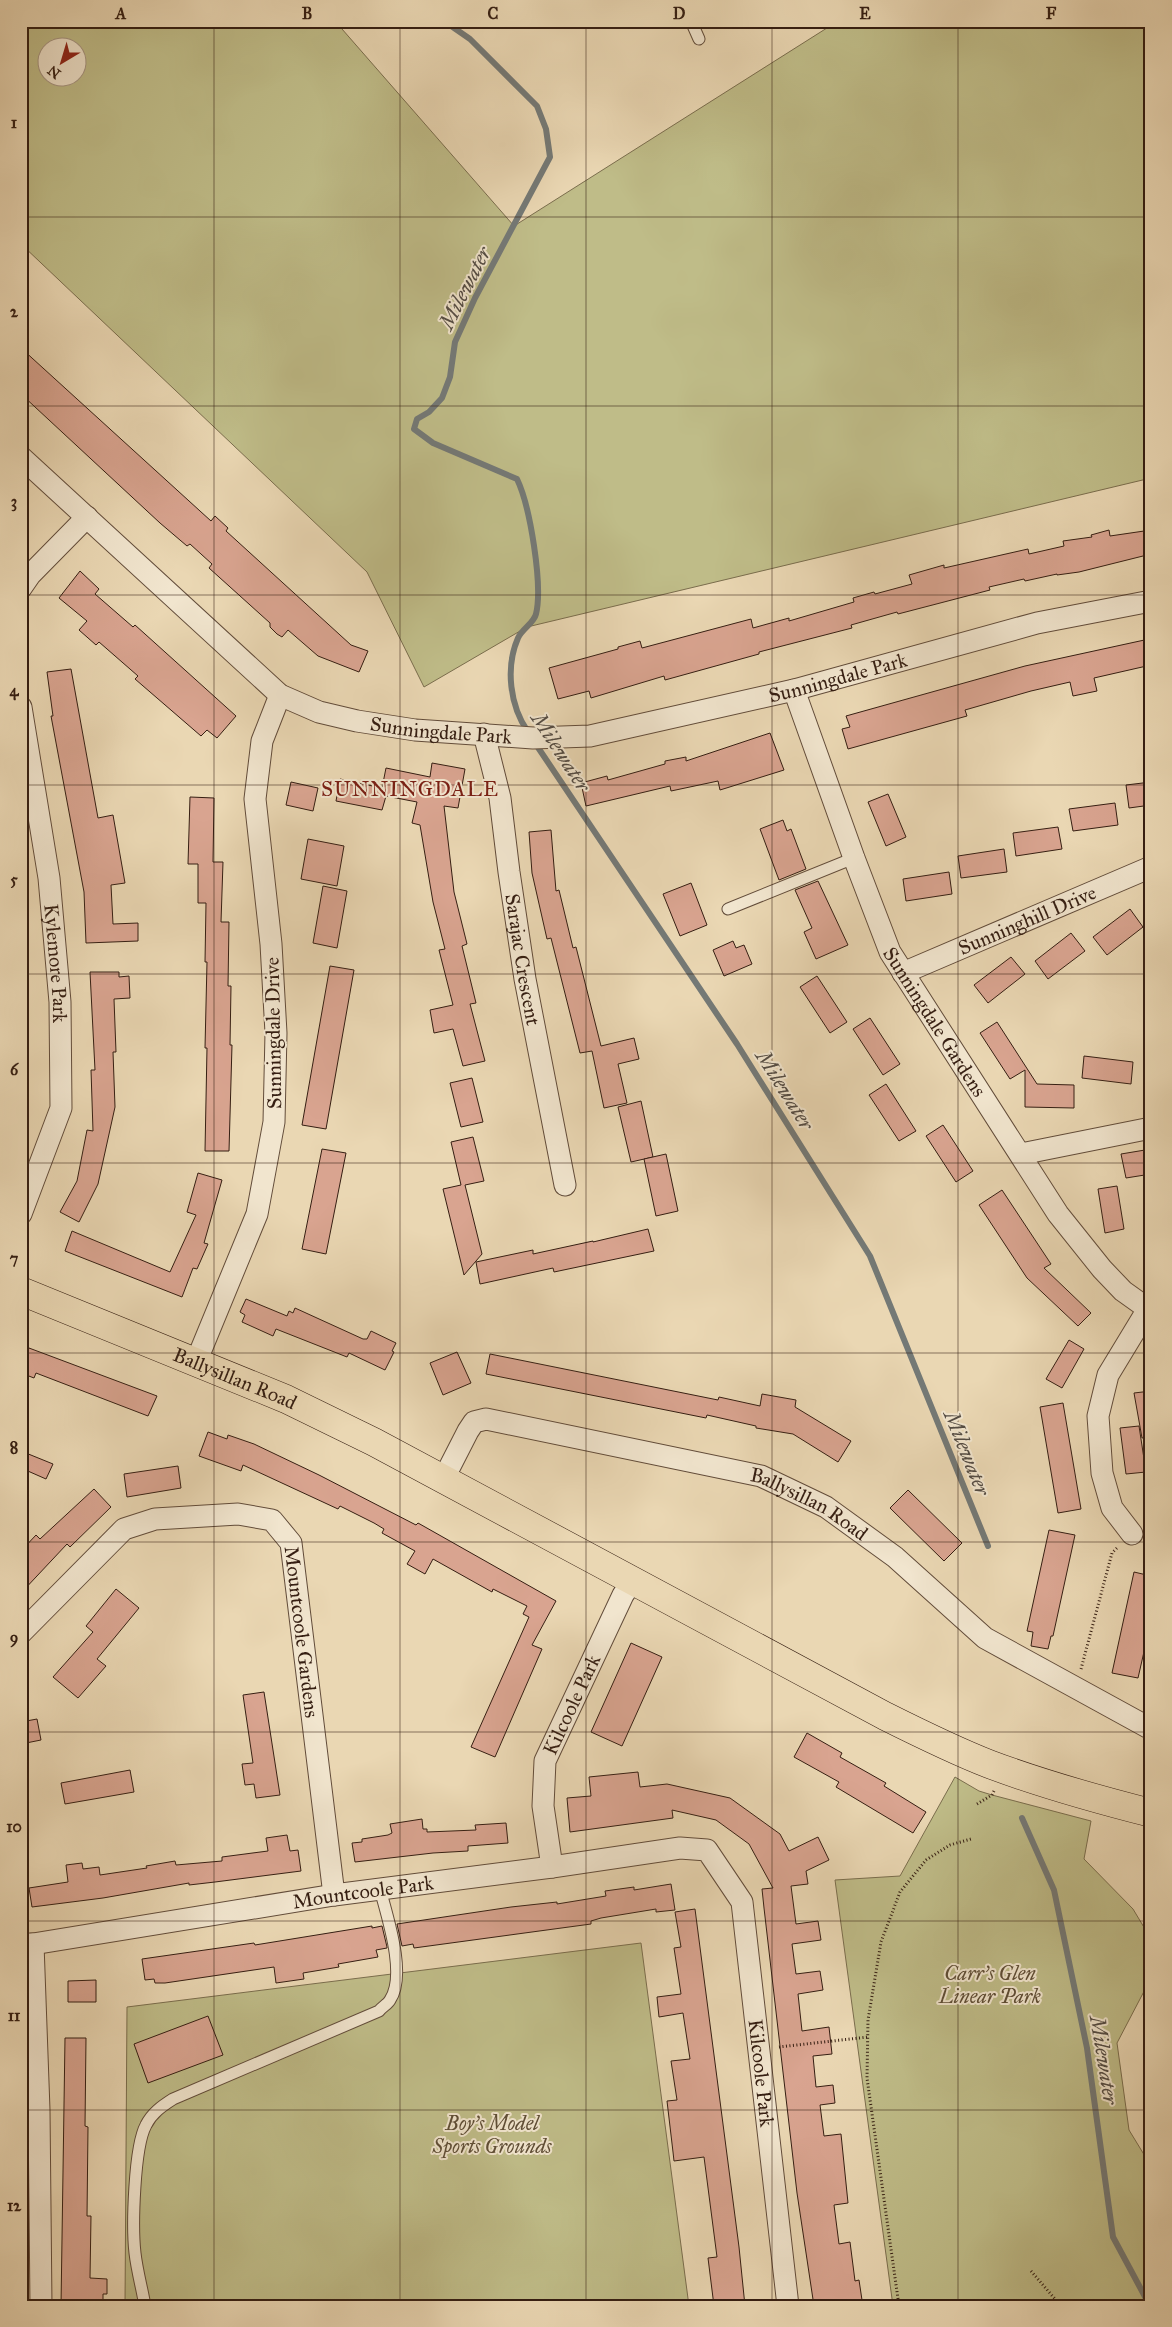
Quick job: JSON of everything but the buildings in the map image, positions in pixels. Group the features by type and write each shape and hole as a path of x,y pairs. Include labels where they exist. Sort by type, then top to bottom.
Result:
{"highway":[{"name":"Ballysillan Road","path":"21,1291 286,1399 374,1442 884,1716 943,1744 989,1764 1090,1798 1151,1813"}],"street":[{"name":"Sunningdale Park","path":"21,457 280,694 319,712 357,721 415,730 524,738 590,736 794,690 1037,622 1151,601"},
{"path":"21,588 30,575 87,517"},
{"name":"Sunningdale Gardens","path":"794,690 890,952 1058,1214 1102,1269 1123,1291 1149,1310"},
{"name":"Sunningdale Drive","path":"196,1362 258,1214 274,1122 276,1032 271,944 254,799 262,742 280,694"},
{"name":"Kylemore Park","path":"21,706 49,878 60,1002 61,1108 21,1214"},
{"name":"Sarajac Crescent","path":"484,734 500,798 508,872 525,979 565,1185"},
{"name":"Sunninghill Drive","path":"903,973 1151,867"},
{"path":"1021,1154 1151,1128"},
{"path":"1132,1534 1112,1508 1102,1473 1098,1416 1108,1375 1149,1310"},
{"name":"Ballysillan Road","path":"444,1478 474,1422 486,1419 761,1476 826,1507 896,1557 985,1638 1151,1729"},
{"name":"Mountcoole Gardens","path":"21,1633 124,1529 155,1520 238,1514 272,1520 291,1543 334,1895"},
{"name":"Kilcoole Park","path":"552,1867 543,1806 545,1761 623,1595 634,1580"},
{"name":"Mountcoole Park","path":"27,1944 334,1895 552,1867 680,1848 707,1850"},
{"name":"Kilcoole Park","path":"707,1850 742,1902 788,2306"},
{"path":"27,1944 40,2110 41,2306"}],"lane":[{"path":"691,21 699,39"},
{"path":"728,909 854,858"},
{"path":"145,2306 135,2242 135,2184 140,2144 145,2126 156,2111 173,2099 379,2010 390,2000 397,1973 392,1938 380,1889"}],"path":[{"path":"1076,1689 1112,1553 1132,1534"},
{"path":"899,2306 867,2078 868,2020 881,1942 900,1892 926,1860 950,1845 971,1839"},
{"path":"759,2050 868,2037"},
{"path":"1031,2271 1060,2306"}],"green space":[{"path":"21,21 335,21 514,226 838,21 1151,21 1151,478 527,627 424,687 367,572 21,244"},
{"name":"Carr's Glen Linear Park","path":"955,1777 979,1791 1091,1821 1084,1859 1133,1909 1151,1939 1151,1978 1117,2043 1129,2130 1151,2166 1151,2306 893,2306 835,1880 900,1876"},
{"name":"Boy's Model Sports Grounds","path":"641,1943 689,2306 125,2306 127,2007"}],"waterway":[{"name":"Milewater","path":"444,21 470,39 537,106 546,129 550,157 475,298 455,342 450,377 442,398 429,412 417,419 414,429 433,443 517,479 522,491 534,546 538,601 535,617 518,638 514,650 511,686 517,711 528,732"},
{"name":"Milewater","path":"535,743 737,1044 870,1256 988,1546"},
{"name":"Milewater","path":"1022,1818 1054,1890 1087,2048 1113,2237 1150,2306"}],"district":[{"name":"SUNNINGDALE","path":"410,789"}]}
